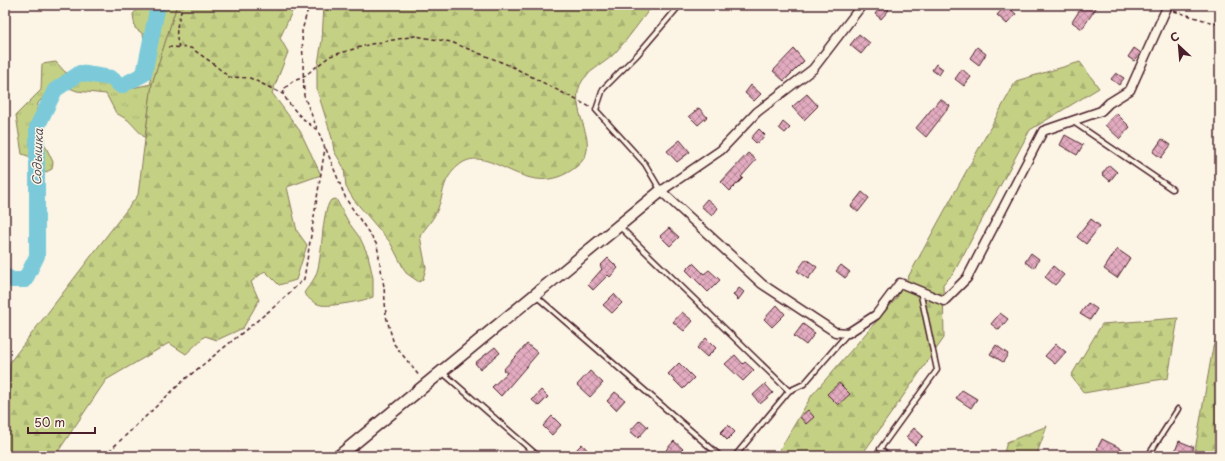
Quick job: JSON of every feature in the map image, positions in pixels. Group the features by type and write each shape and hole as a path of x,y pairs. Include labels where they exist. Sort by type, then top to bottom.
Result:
{"street":[{"path":"339,456 661,191 721,150 757,112 812,69 862,5"},
{"path":"661,191 762,284 835,332 848,333 876,315 900,283 944,301 967,278 1044,131 1101,111 1109,103 1130,90 1167,7"}],"lane":[{"path":"661,191 645,164 596,110 603,89 638,54 680,5"},
{"path":"1072,121 1172,189"},
{"path":"619,226 789,392"},
{"path":"888,456 880,449 937,370 920,291"},
{"path":"536,295 720,456"},
{"path":"735,456 789,392 804,384 848,333"},
{"path":"442,372 538,456"},
{"path":"1148,456 1178,409"}],"path":[{"path":"179,48 176,34 176,24 183,5"},
{"path":"309,5 302,31 302,78 304,96 346,199 377,246 384,287 386,316 394,344 426,385"},
{"path":"1167,7 1220,25"},
{"path":"283,94 285,88 293,81 302,78 330,56 371,44 415,36 452,42 511,66 596,110"},
{"path":"168,47 190,48 229,76 250,78 283,94 300,118 318,131"},
{"path":"104,456 184,380 274,307 304,279 326,148"}],"green space":[{"path":"142,5 177,5 152,84 145,138 128,120 116,113 106,94 77,91 57,83 38,103 35,124 53,162 52,169 46,172 34,158 22,154 16,115 41,90 42,64 56,62 65,72 81,78 106,81 132,88 151,84 143,34 135,28 133,14"},
{"path":"177,5 295,5 280,38 288,52 272,93 300,131 321,175 287,187 297,231 307,245 296,280 279,285 265,271 251,282 259,300 243,328 217,340 205,336 186,354 169,343 106,380 55,456 5,456 5,421 8,418 10,362 138,195 152,84"},
{"path":"324,5 653,5 615,53 591,72 580,85 578,107 587,139 587,149 584,158 576,167 558,177 541,179 525,176 483,160 470,160 458,166 446,181 437,212 420,236 426,268 423,279 419,282 406,273 390,242 354,200 346,187 344,168 334,151 332,138 317,90 317,70 322,40"},
{"path":"1080,62 1099,88 1030,130 953,274 943,284 944,338 861,456 776,456 812,395 896,299 1016,81"},
{"path":"336,199 349,223 360,238 368,255 373,278 373,297 347,303 321,305 311,300 304,293 314,279 318,269 325,215 331,200"},
{"path":"1178,318 1168,378 1084,393 1071,376 1102,324"},
{"path":"1220,329 1220,456 1194,456 1213,347"},
{"path":"1047,426 1036,456 1003,456 1007,442"}],"building":[{"path":"882,5 889,10 881,19 875,14"},
{"path":"1006,5 1016,14 1007,24 997,15"},
{"path":"1083,5 1098,5 1082,29 1072,22"},
{"path":"859,34 870,43 861,54 850,45"},
{"path":"977,47 986,54 979,65 970,58"},
{"path":"1134,48 1141,53 1134,61 1128,57"},
{"path":"794,49 804,61 784,81 773,71"},
{"path":"936,64 943,69 939,75 932,70"},
{"path":"962,69 971,77 964,86 955,79"},
{"path":"1116,73 1124,78 1119,85 1111,79"},
{"path":"751,85 761,94 754,101 745,93"},
{"path":"807,94 818,106 804,120 792,107"},
{"path":"940,99 950,106 926,137 916,128"},
{"path":"699,108 707,117 698,125 689,116"},
{"path":"1116,113 1130,127 1120,139 1105,125"},
{"path":"783,122 790,128 785,133 779,128"},
{"path":"759,129 765,135 757,144 751,138"},
{"path":"1065,135 1083,145 1077,155 1060,145"},
{"path":"1162,139 1171,145 1161,158 1153,152"},
{"path":"680,140 690,152 677,162 667,151"},
{"path":"748,153 756,160 741,177 743,178 730,191 721,182"},
{"path":"1109,165 1117,172 1110,181 1102,174"},
{"path":"862,192 869,198 858,212 851,206"},
{"path":"707,199 718,208 712,216 701,206"},
{"path":"1091,219 1100,226 1086,244 1077,237"},
{"path":"669,228 679,237 670,246 660,236"},
{"path":"1117,249 1130,258 1117,278 1104,269"},
{"path":"1031,253 1039,259 1034,268 1025,262"},
{"path":"608,258 618,268 610,277 608,275 593,290 588,285 602,269 600,266"},
{"path":"806,259 817,267 808,279 797,271"},
{"path":"693,263 704,274 709,270 720,280 708,292 686,270"},
{"path":"841,265 850,272 845,278 836,271"},
{"path":"1053,266 1064,275 1055,285 1045,277"},
{"path":"739,288 744,292 738,300 733,295"},
{"path":"614,294 622,303 612,313 603,305"},
{"path":"1088,303 1097,309 1090,320 1080,314"},
{"path":"777,305 785,314 772,327 764,319"},
{"path":"682,312 693,321 684,331 673,322"},
{"path":"1000,313 1008,319 999,330 991,324"},
{"path":"803,324 815,333 806,345 794,336"},
{"path":"706,338 716,348 707,357 697,348"},
{"path":"527,344 538,353 501,396 492,387 507,373 503,370"},
{"path":"1056,344 1066,352 1055,364 1045,356"},
{"path":"996,345 1008,354 1003,362 990,354"},
{"path":"495,347 500,353 480,369 475,363"},
{"path":"735,355 743,364 745,362 754,370 743,381 725,364"},
{"path":"679,363 694,378 683,389 668,374"},
{"path":"590,371 603,383 590,397 577,385"},
{"path":"839,383 850,394 838,405 827,394"},
{"path":"765,384 773,393 760,404 753,395"},
{"path":"541,390 548,397 539,406 532,400"},
{"path":"962,390 977,399 971,408 956,398"},
{"path":"615,392 625,400 616,410 607,401"},
{"path":"808,410 814,417 806,424 800,417"},
{"path":"552,416 561,425 552,435 543,426"},
{"path":"640,420 648,427 638,438 630,431"},
{"path":"728,425 735,432 727,440 720,433"},
{"path":"914,428 923,436 915,445 906,437"},
{"path":"1102,439 1136,456 1109,456 1097,449"},
{"path":"674,441 683,449 677,456 672,456 666,450"},
{"path":"1179,441 1194,447 1190,456 1174,454"},
{"path":"582,444 590,453 587,456 570,456"}],"waterway":[{"name":"Содышка","path":"5,276 12,280 25,280 37,256 37,127 55,90 80,73 111,78 121,86 144,74 158,5"}]}
